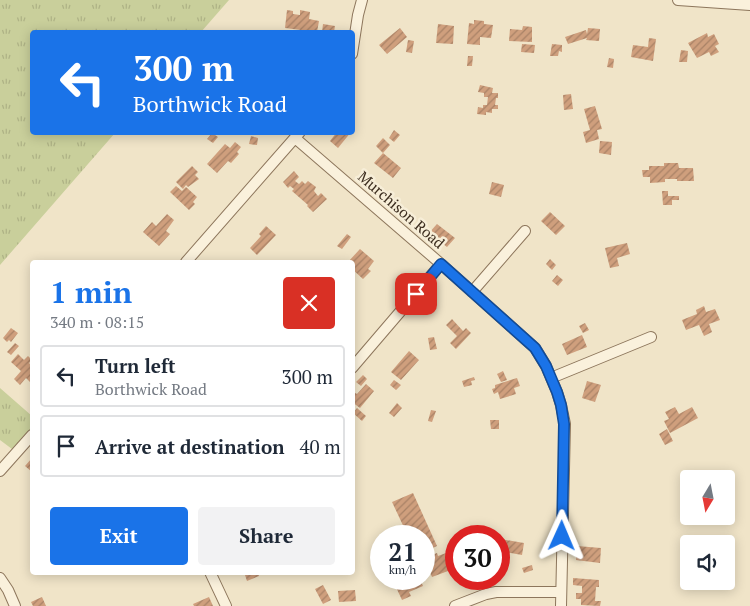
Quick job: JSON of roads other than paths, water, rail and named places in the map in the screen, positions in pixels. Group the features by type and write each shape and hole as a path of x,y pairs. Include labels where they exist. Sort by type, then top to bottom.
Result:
{"street":[{"path":"355,34 362,0"},
{"path":"678,0 750,4"},
{"path":"188,260 298,136"},
{"name":"Murchison Road","path":"298,136 535,348 546,366 561,405 564,424 561,606"},
{"path":"472,292 525,231"},
{"path":"355,364 441,264"},
{"path":"551,378 651,338"},
{"path":"0,471 30,437"},
{"path":"211,575 226,606"},
{"path":"0,578 15,606"},
{"path":"455,606 496,592 561,592"}]}
